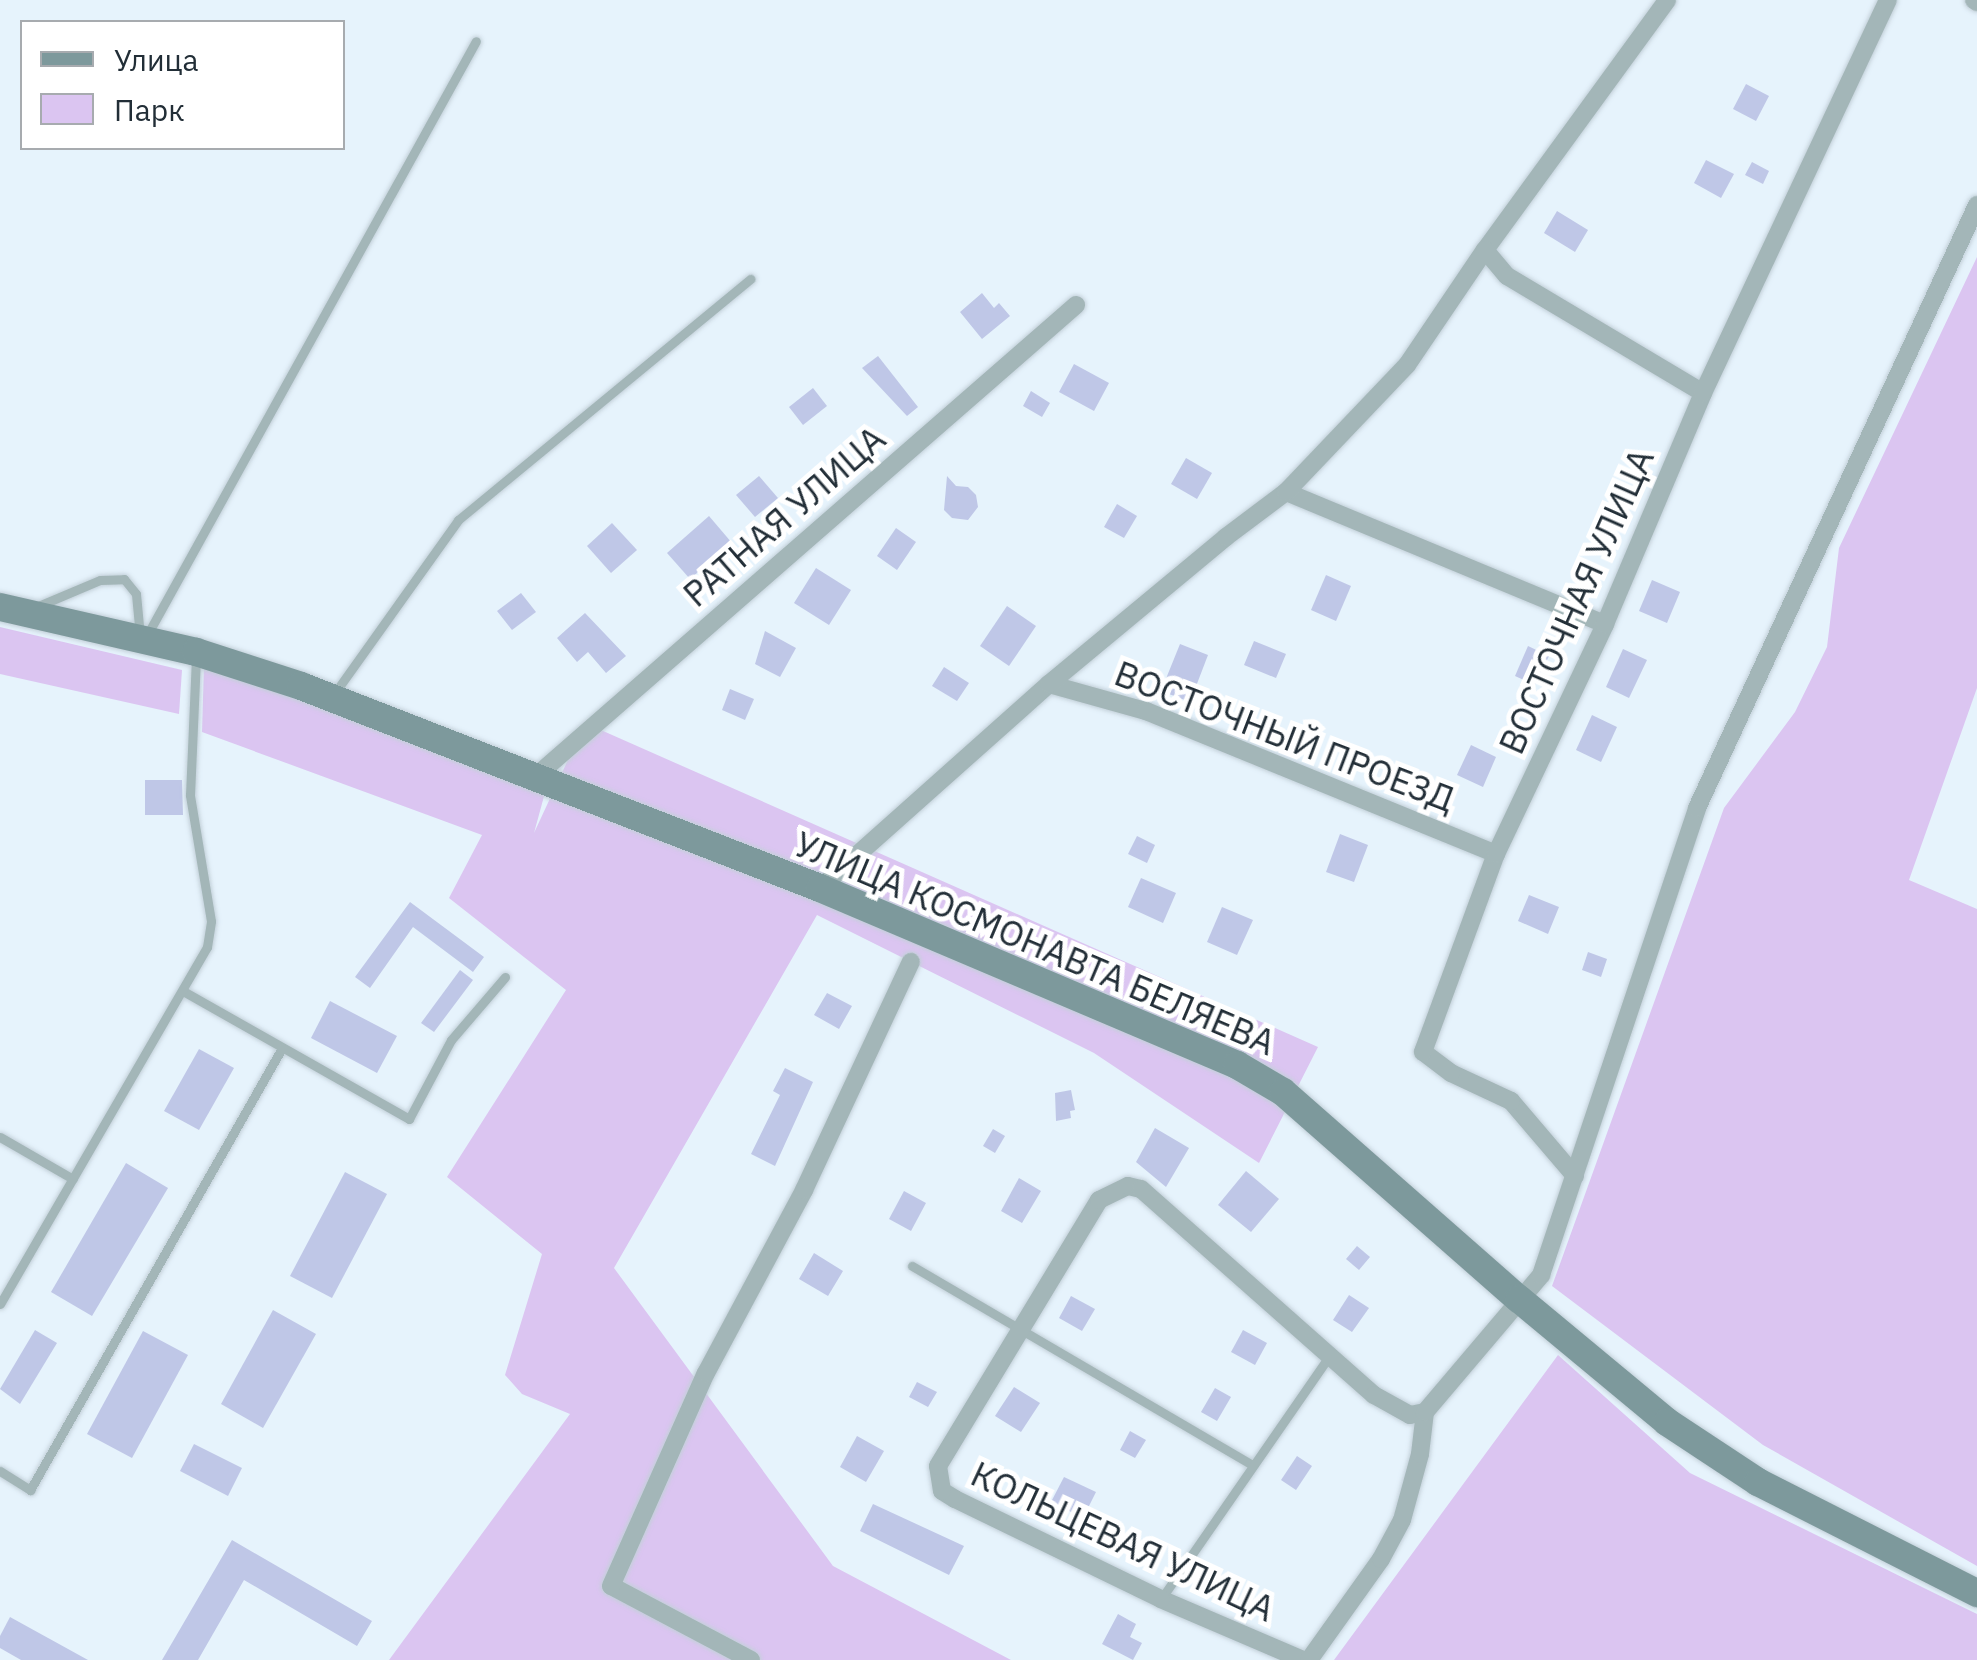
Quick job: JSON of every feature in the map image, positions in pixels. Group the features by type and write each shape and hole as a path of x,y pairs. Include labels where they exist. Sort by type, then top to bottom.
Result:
{"street":[{"path":"820,888 1049,684 1286,492 1407,364 1485,250 1668,0"},
{"name":"ВОСТОЧНАЯ УЛИЦА","path":"1576,1176 1511,1101 1451,1073 1423,1052 1433,1014 1496,854 1605,624 1703,393 1888,0"},
{"path":"1306,1660 1380,1559 1402,1520 1420,1454 1425,1412 1540,1275 1697,808 1850,469 1977,205"},
{"path":"1485,250 1508,276 1703,393"},
{"name":"РАТНАЯ УЛИЦА","path":"535,777 1076,305"},
{"path":"1286,492 1605,624"},
{"name":"УЛИЦА КОСМОНАВТА БЕЛЯЕВА","path":"12,610 196,652 332,698 820,888 1236,1065 1283,1092 1518,1299 1667,1422 1758,1482 1977,1593"},
{"name":"ВОСТОЧНЫЙ ПРОЕЗД","path":"1049,684 1146,711 1496,854"},
{"path":"751,1660 611,1586 706,1373 804,1190 911,962"},
{"name":"КОЛЬЦЕВАЯ УЛИЦА","path":"1306,1660 1161,1600 942,1490 938,1466 1099,1200 1128,1186 1141,1189 1396,1408 1410,1415 1425,1412"}],"lane":[{"path":"142,639 476,41"},
{"path":"332,698 458,520 750,279"},
{"path":"12,610 100,580 124,580 136,594 142,639"},
{"path":"0,1304 207,947 211,921 190,795 196,652"},
{"path":"183,990 409,1119 450,1040 505,977"},
{"path":"0,1471 30,1490 282,1048"},
{"path":"0,1137 73,1179"},
{"path":"912,1266 1252,1465"},
{"path":"1161,1600 1330,1355"}],"green space":[{"path":"1977,257 1977,688 1909,880 1977,909 1977,1566 1763,1445 1552,1286 1724,808 1795,712 1827,647 1839,548"},
{"path":"0,627 182,670 179,714 0,674"},
{"path":"204,664 546,789 534,833 585,723 1318,1047 1259,1163 1094,1053 817,915 614,1268 833,1566 1011,1660 389,1660 570,1414 522,1394 505,1375 542,1254 447,1177 566,990 449,898 482,835 202,732"},
{"path":"1558,1355 1690,1473 1977,1614 1977,1660 1334,1660"}],"building":[{"path":"1746,84 1769,96 1756,121 1733,109"},
{"path":"1706,160 1734,174 1721,198 1694,183"},
{"path":"1752,162 1769,171 1763,184 1745,175"},
{"path":"1557,211 1588,230 1575,252 1544,233"},
{"path":"982,293 994,308 999,303 1010,316 982,339 960,312"},
{"path":"878,356 918,407 907,416 862,368"},
{"path":"1074,364 1109,383 1094,411 1059,392"},
{"path":"813,388 827,406 803,425 789,407"},
{"path":"1031,391 1050,403 1042,417 1023,406"},
{"path":"1186,458 1212,473 1197,499 1171,484"},
{"path":"759,476 778,498 755,517 736,495"},
{"path":"947,476 956,486 968,487 976,495 978,507 968,520 952,518 944,510"},
{"path":"1117,504 1137,516 1124,538 1104,527"},
{"path":"709,516 732,543 690,579 667,553"},
{"path":"612,523 637,550 611,573 587,546"},
{"path":"896,528 916,542 897,570 877,556"},
{"path":"816,568 851,590 829,625 794,603"},
{"path":"1326,575 1351,586 1336,621 1311,610"},
{"path":"1652,580 1680,592 1667,623 1639,611"},
{"path":"521,593 536,612 512,630 497,611"},
{"path":"1007,606 1036,626 1009,666 980,646"},
{"path":"585,613 626,656 606,673 588,652 577,662 557,638"},
{"path":"765,631 796,648 780,677 755,664"},
{"path":"1254,641 1286,654 1276,678 1244,665"},
{"path":"1180,644 1208,655 1190,702 1161,691"},
{"path":"1528,646 1549,656 1535,685 1515,676"},
{"path":"1623,649 1647,660 1629,698 1606,687"},
{"path":"944,667 969,683 957,701 932,686"},
{"path":"730,689 754,699 745,720 722,710"},
{"path":"1592,715 1617,727 1601,762 1576,750"},
{"path":"1471,745 1496,757 1483,787 1457,775"},
{"path":"145,780 182,780 183,815 145,815"},
{"path":"1340,834 1368,845 1354,882 1326,872"},
{"path":"1137,836 1155,845 1147,863 1128,854"},
{"path":"1141,878 1176,893 1163,923 1128,907"},
{"path":"1529,895 1559,907 1548,934 1518,921"},
{"path":"410,902 484,957 473,972 413,927 370,988 355,977"},
{"path":"1222,907 1253,920 1237,955 1207,942"},
{"path":"1588,952 1607,959 1601,977 1582,970"},
{"path":"460,970 473,980 434,1032 421,1023"},
{"path":"827,993 852,1006 839,1029 814,1015"},
{"path":"330,1001 397,1036 377,1073 311,1038"},
{"path":"199,1049 234,1068 199,1130 164,1111"},
{"path":"785,1068 813,1082 775,1166 751,1154 780,1095 773,1091"},
{"path":"1071,1090 1075,1110 1070,1111 1071,1118 1056,1121 1055,1093"},
{"path":"1155,1128 1189,1148 1166,1187 1136,1162"},
{"path":"993,1129 1005,1136 995,1153 983,1146"},
{"path":"126,1163 168,1188 92,1316 51,1292"},
{"path":"1246,1171 1279,1199 1251,1232 1218,1205"},
{"path":"345,1172 387,1194 332,1298 290,1276"},
{"path":"1019,1178 1041,1191 1022,1223 1001,1211"},
{"path":"904,1191 926,1203 911,1231 889,1219"},
{"path":"1357,1246 1370,1257 1359,1270 1346,1259"},
{"path":"814,1253 843,1271 828,1296 799,1279"},
{"path":"1349,1295 1369,1308 1352,1332 1333,1320"},
{"path":"1071,1296 1095,1309 1082,1331 1059,1318"},
{"path":"273,1310 316,1334 263,1428 221,1404"},
{"path":"35,1330 57,1343 20,1404 0,1389"},
{"path":"1243,1330 1267,1343 1255,1365 1231,1352"},
{"path":"143,1331 188,1355 132,1458 87,1434"},
{"path":"917,1382 937,1392 928,1407 909,1397"},
{"path":"1014,1387 1040,1403 1021,1432 995,1416"},
{"path":"1215,1388 1231,1397 1217,1421 1201,1412"},
{"path":"1130,1431 1146,1440 1135,1458 1120,1450"},
{"path":"857,1436 884,1451 866,1482 840,1467"},
{"path":"194,1444 242,1468 228,1496 180,1471"},
{"path":"1297,1456 1312,1466 1296,1490 1281,1480"},
{"path":"1064,1477 1096,1492 1083,1518 1051,1502"},
{"path":"873,1504 964,1546 949,1575 860,1531"},
{"path":"232,1540 372,1621 357,1646 244,1580 198,1660 162,1660"},
{"path":"1118,1614 1136,1624 1130,1637 1142,1643 1133,1660 1102,1644"},
{"path":"10,1617 88,1660 21,1660 0,1648 0,1636"}]}
